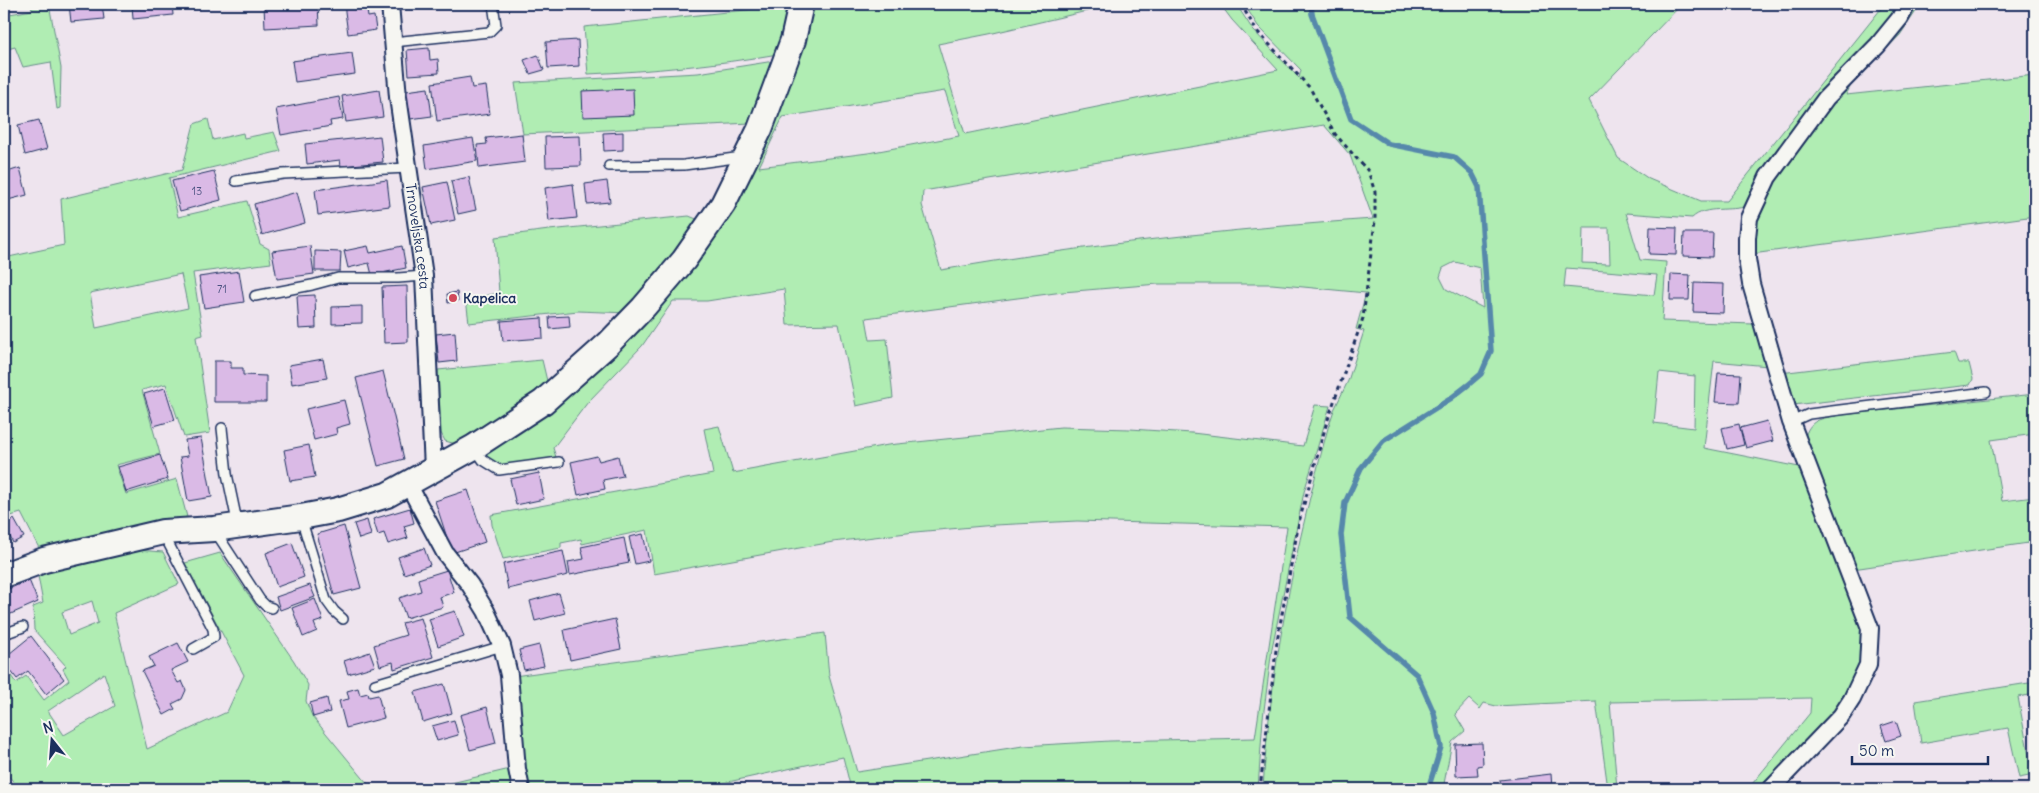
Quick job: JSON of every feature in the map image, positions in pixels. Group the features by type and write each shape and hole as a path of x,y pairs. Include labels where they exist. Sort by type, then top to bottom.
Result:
{"street":[{"name":"Trnoveljska cesta","path":"390,4 398,97 424,276 433,469"},
{"path":"4,575 44,560 163,532 214,529 301,518 338,510 387,495 474,446 543,402 608,344 643,308 684,260 723,204 760,129 793,40 801,4"},
{"path":"1771,789 1840,716 1859,685 1868,665 1870,628 1791,422 1751,284 1747,259 1749,218 1768,177 1800,132 1838,85 1878,46 1900,18 1907,4"},
{"path":"408,484 445,554 470,585 486,610 502,646 510,674 517,769 521,789"}],"lane":[{"path":"393,42 489,32 496,25 494,4"},
{"path":"610,166 684,165 748,156"},
{"path":"236,181 292,173 408,168"},
{"path":"256,296 338,278 424,276"},
{"path":"1791,422 1809,414 1986,392"},
{"path":"222,428 227,474 238,526"},
{"path":"474,446 484,460 499,470 559,462"},
{"path":"301,518 326,600 343,619"},
{"path":"214,529 260,600 266,606 272,608"},
{"path":"163,532 213,629 214,637 193,649"},
{"path":"4,634 23,627"},
{"path":"375,684 502,646"}],"path":[{"path":"1241,4 1256,30 1310,88 1335,134 1368,171 1375,192 1375,221 1363,318 1326,425 1299,522 1277,642 1260,789"}],"green space":[{"path":"31,4 49,4 61,68 60,108 57,109 51,62 23,67 15,47 4,50 4,15 32,10"},
{"path":"767,4 793,4 778,54 683,67 588,74 584,27 765,8"},
{"path":"811,4 1117,4 938,44 965,134 1278,70 1232,20 1220,4 1236,4 1253,30 1299,78 1301,70 1258,26 1244,4 1682,4 1589,100 1618,158 1649,179 1701,201 1727,201 1883,4 1904,4 1748,206 1704,211 1692,218 1626,213 1640,260 1666,262 1662,321 1754,324 1768,366 1714,361 1704,448 1804,468 1860,607 1865,659 1837,712 1765,789 1748,789 1810,713 1811,698 1610,702 1617,789 1608,789 1596,701 1496,706 1484,703 1480,709 1469,699 1455,714 1465,731 1452,742 1443,789 1263,789 1266,743 1278,652 1295,562 1328,428 1334,410 1348,381 1364,331 1356,329 1366,293 1272,284 1158,284 1063,292 866,318 870,340 887,339 893,398 856,406 839,324 787,325 784,289 707,301 673,301 642,346 588,402 553,448 556,457 498,467 487,458 487,452 547,411 578,387 615,354 660,302","holes":["945,91 959,136 868,153 759,167 783,117","1324,125 1350,155 1373,219 1157,239 941,270 922,205 923,191","1583,228 1609,228 1610,264 1582,263","1455,262 1480,268 1483,308 1446,289 1440,277 1443,268","1566,268 1657,275 1654,295 1564,287","1659,372 1695,376 1694,428 1654,423"]},
{"path":"1914,4 1921,4 1900,35 1850,87 1846,95 2035,75 2035,216 1752,254 1752,226 1761,202 1803,137"},
{"path":"774,61 751,123 523,134 515,83 698,73"},
{"path":"208,119 213,140 243,133 244,138 274,132 281,151 169,178 178,217 247,201 260,244 269,249 271,263 193,273 203,335 196,337 210,433 184,437 166,384 142,390 160,454 116,465 126,494 177,479 187,517 70,541 40,550 21,513 4,518 4,258 64,245 61,199 182,170 194,124","holes":["181,274 188,308 96,328 90,293"]},
{"path":"689,216 699,220 665,269 628,313 578,311 469,323 466,299 499,293 495,237"},
{"path":"1954,352 1958,363 1969,363 1973,379 1970,385 1793,405 1780,373"},
{"path":"542,360 547,386 463,442 456,444 445,441 441,433 438,370"},
{"path":"2035,394 2035,434 1991,440 2002,501 2035,497 2035,542 1853,569 1804,440 1809,427 1813,423 1841,415"},
{"path":"1315,405 1330,406 1304,492 1272,648 1263,718 1258,789 851,789 843,757 696,789 527,789 514,676 825,633 829,676 857,772 1023,746 1110,741 1255,738 1287,527 1077,521 995,525 833,542 654,574 647,530 582,544 581,539 561,543 561,548 503,559 492,525 491,515 713,474 704,429 719,426 733,473 888,445 1061,427 1192,433 1303,446"},
{"path":"136,550 163,552 179,584 114,613 147,749 227,712 244,675 185,563 220,553 294,661 308,685 306,701 312,716 372,789 5,789 13,781 4,771 4,666 16,683 26,676 44,700 69,680 63,669 66,666 34,630 33,607 43,603 38,576 85,561","holes":["92,601 98,623 69,635 62,612","104,673 115,706 64,735 48,711"]},
{"path":"2035,682 2035,694 2018,697 2032,772 2029,776 2019,778 2008,728 1921,743 1915,701"},
{"path":"510,769 514,789 426,789"}],"building":[{"path":"69,4 102,4 104,19 71,22"},
{"path":"132,4 172,4 173,15 133,19"},
{"path":"318,4 319,25 265,28 264,5"},
{"path":"344,4 366,4 368,17 374,16 376,30 348,34"},
{"path":"435,4 460,4 436,8"},
{"path":"578,40 579,66 548,68 546,42"},
{"path":"429,48 430,60 438,59 439,73 409,75 407,50"},
{"path":"352,53 355,74 295,82 292,61"},
{"path":"4,54 10,79 4,80"},
{"path":"538,55 544,70 530,74 524,60"},
{"path":"470,77 472,88 486,86 490,114 437,121 432,83"},
{"path":"428,88 432,116 410,119 406,91"},
{"path":"633,89 634,115 583,117 582,91"},
{"path":"379,90 383,117 346,122 342,96"},
{"path":"339,97 343,119 330,121 331,126 281,135 276,109"},
{"path":"39,120 47,149 25,155 18,125"},
{"path":"623,132 623,150 604,151 603,133"},
{"path":"522,134 525,162 479,168 477,145 487,144 486,138"},
{"path":"380,136 383,162 341,166 340,160 307,164 305,144"},
{"path":"580,136 581,166 546,167 545,137"},
{"path":"473,138 477,161 427,169 424,146"},
{"path":"20,168 27,195 4,201 4,173"},
{"path":"214,171 221,200 180,211 172,181"},
{"path":"469,177 476,210 458,214 451,181"},
{"path":"387,180 390,206 318,215 315,190"},
{"path":"607,181 610,202 587,204 585,184"},
{"path":"447,182 455,220 431,225 423,187"},
{"path":"573,184 577,218 549,221 545,188"},
{"path":"297,192 305,223 262,235 254,204"},
{"path":"1650,227 1677,228 1676,255 1649,254"},
{"path":"1684,233 1713,233 1712,257 1683,256"},
{"path":"310,246 314,274 277,279 272,251"},
{"path":"368,246 370,253 402,246 406,268 372,275 369,263 348,268 344,251"},
{"path":"315,251 341,252 340,271 315,271"},
{"path":"239,271 244,302 204,308 199,277"},
{"path":"1671,274 1690,275 1689,300 1670,300"},
{"path":"1694,283 1724,284 1723,313 1693,312"},
{"path":"407,286 408,342 384,343 382,287"},
{"path":"457,292 458,301 448,303 447,294"},
{"path":"315,295 316,328 299,329 297,296"},
{"path":"362,306 362,323 332,324 332,307"},
{"path":"569,316 570,327 550,329 549,317"},
{"path":"542,318 543,338 503,341 501,321"},
{"path":"455,332 457,361 439,363 436,334"},
{"path":"323,359 327,378 292,384 289,365"},
{"path":"214,361 231,361 231,368 243,368 243,375 266,376 266,402 214,402"},
{"path":"383,371 404,459 378,466 356,378"},
{"path":"1718,373 1741,374 1739,403 1715,402"},
{"path":"165,388 175,420 154,426 144,394"},
{"path":"344,400 350,424 336,428 337,434 314,440 306,409"},
{"path":"1767,421 1773,441 1746,448 1740,428"},
{"path":"1739,424 1744,445 1727,449 1722,428"},
{"path":"201,438 212,497 188,501 180,457 188,456 185,440"},
{"path":"309,445 315,477 290,481 284,450"},
{"path":"160,455 168,479 126,492 118,467"},
{"path":"597,456 599,461 618,456 623,476 603,480 605,489 578,495 571,462"},
{"path":"539,473 544,499 516,505 510,479"},
{"path":"468,490 485,542 452,553 435,501"},
{"path":"410,508 414,523 404,526 408,538 388,544 384,533 378,535 373,519"},
{"path":"14,519 24,537 13,543 4,524"},
{"path":"367,520 371,535 359,539 354,524"},
{"path":"344,526 361,588 334,595 317,534"},
{"path":"643,534 649,561 635,564 629,537"},
{"path":"624,538 629,563 570,575 568,562 584,559 581,547"},
{"path":"292,543 304,577 277,587 266,553"},
{"path":"424,548 430,565 404,574 398,557"},
{"path":"563,551 568,575 508,589 503,564"},
{"path":"447,570 454,592 440,597 443,607 406,618 399,598 421,591 418,579"},
{"path":"29,580 38,602 4,617 4,591"},
{"path":"310,585 315,597 280,610 276,597"},
{"path":"559,593 565,613 535,621 530,601"},
{"path":"315,599 323,620 314,623 317,631 303,637 292,608"},
{"path":"455,611 464,637 438,646 429,619"},
{"path":"421,618 433,657 394,669 393,662 380,666 374,645 406,635 402,623"},
{"path":"615,619 621,649 570,660 564,630"},
{"path":"31,636 64,679 46,694 28,671 17,679 4,662 4,658"},
{"path":"178,643 188,662 171,670 178,683 182,681 186,690 182,699 172,704 175,709 164,715 142,671 154,666 149,657"},
{"path":"539,645 544,666 524,670 519,650"},
{"path":"370,652 375,666 348,674 344,661"},
{"path":"444,684 452,713 423,722 415,692"},
{"path":"358,688 360,695 368,693 369,697 378,695 384,718 346,728 339,701 349,699 347,691"},
{"path":"327,698 330,712 313,717 310,703"},
{"path":"487,707 496,743 470,750 460,715"},
{"path":"454,720 458,735 437,741 432,726"},
{"path":"1896,721 1901,736 1886,741 1881,726"},
{"path":"1482,743 1483,765 1477,766 1478,775 1456,776 1455,744"},
{"path":"1551,774 1552,789 1501,789 1500,780"}],"waterway":[{"path":"1311,4 1312,14 1351,119 1389,144 1454,157 1472,173 1479,187 1491,351 1481,374 1468,385 1450,399 1383,441 1361,468 1345,503 1341,535 1350,617 1417,675 1434,713 1441,747 1428,789"}],"place":[{"name":"Kapelica","path":"453,298"}]}
